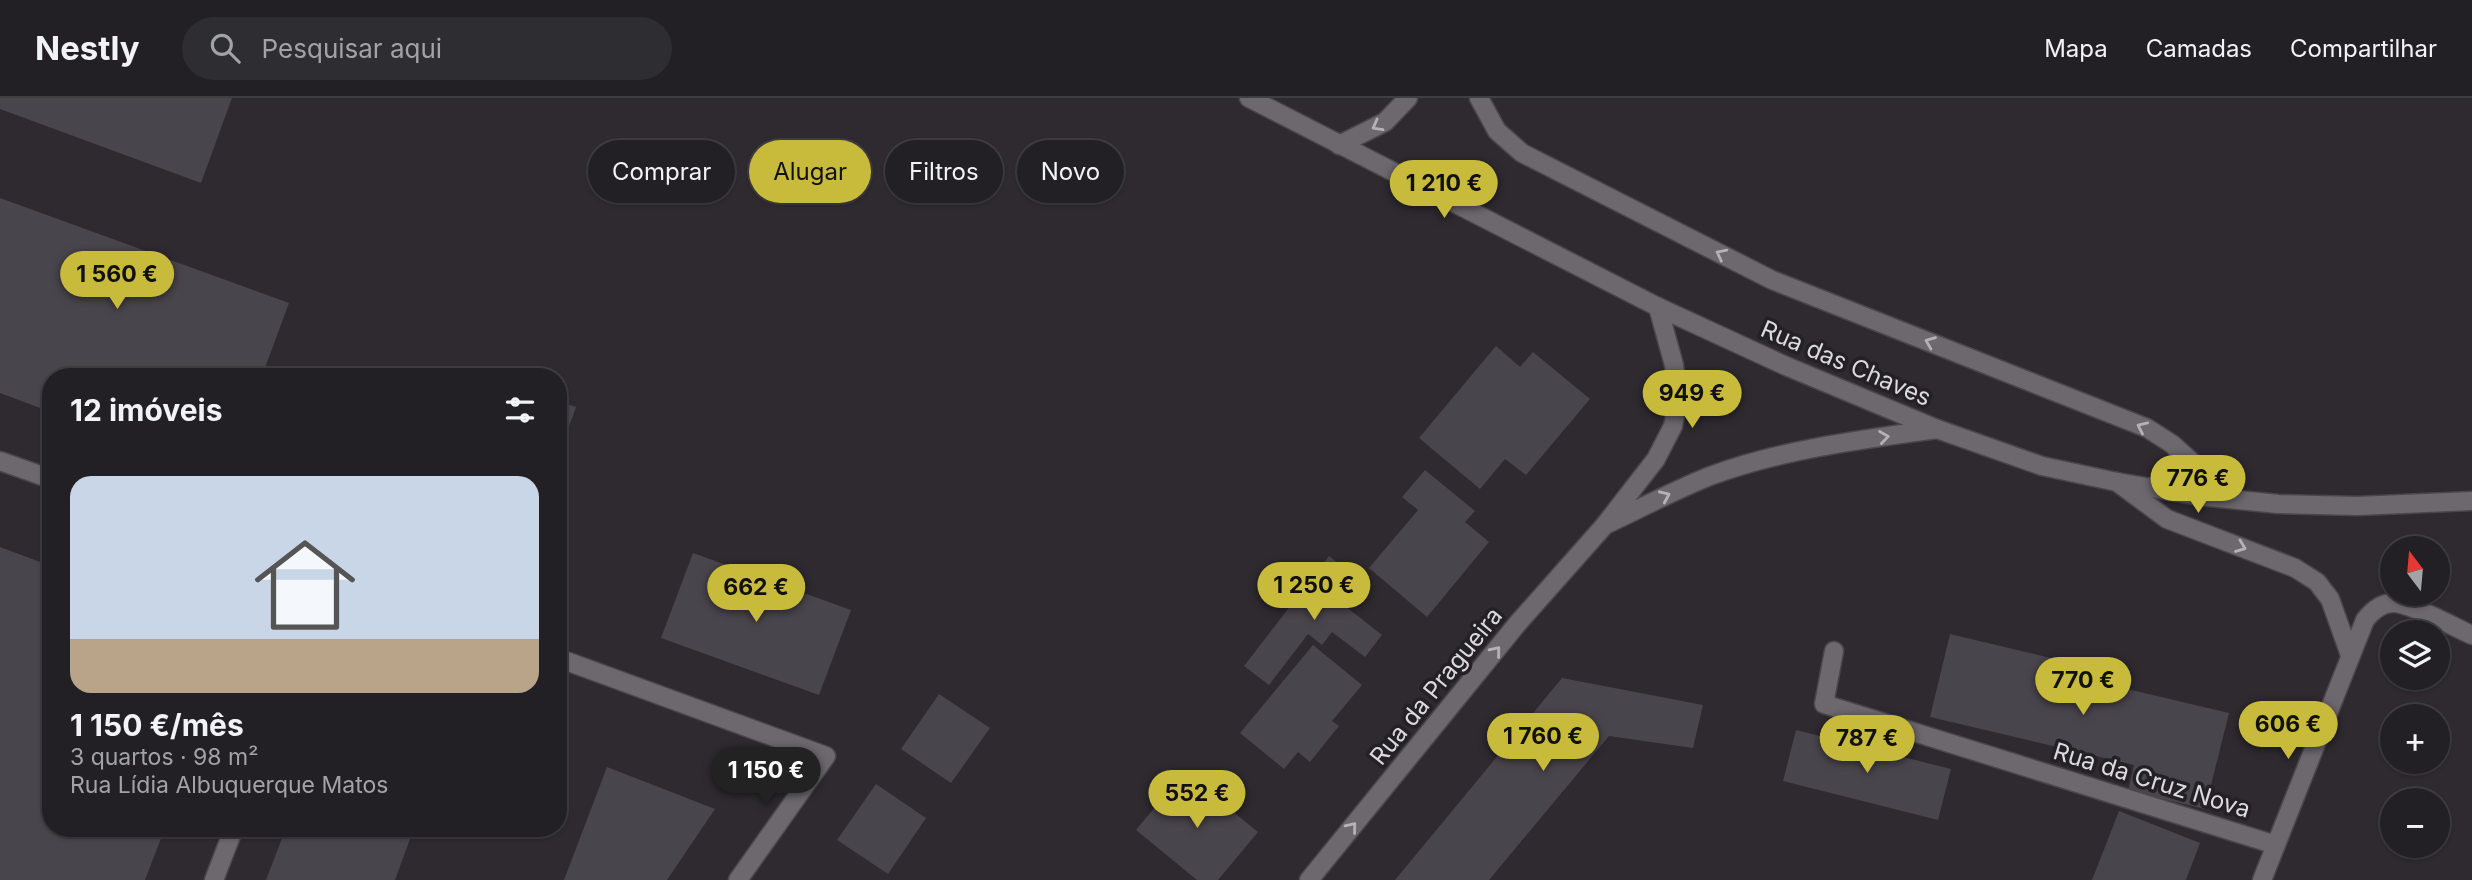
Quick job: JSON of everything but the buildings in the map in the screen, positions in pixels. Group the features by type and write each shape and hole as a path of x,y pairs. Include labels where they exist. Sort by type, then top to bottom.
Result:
{"street":[{"name":"Rua das Chaves","path":"1249,98 1658,307 1786,366 1937,429 2042,466 2117,482 2278,504 2357,506 2472,500"},
{"path":"1339,145 1385,122 1408,98"},
{"path":"1479,98 1497,131 1522,153 1772,280 2147,428 2172,444 2233,499"},
{"name":"Rua da Pragueira","path":"1309,880 1518,623 1604,526 1656,458 1673,426 1678,399 1674,365 1658,307"},
{"name":"Rua da Pragueira","path":"1604,526 1710,476 1766,459 1835,444 1937,429"},
{"path":"0,461 42,476"},
{"path":"2117,482 2167,519 2295,568 2317,582 2330,599 2350,655"},
{"path":"2262,880 2350,655 2365,620 2374,608 2393,603 2412,608 2472,635"},
{"name":"Rua da Cruz Nova","path":"1835,651 1824,704 2276,845"},
{"path":"567,661 826,756 738,880"},
{"path":"214,880 231,837"}]}
